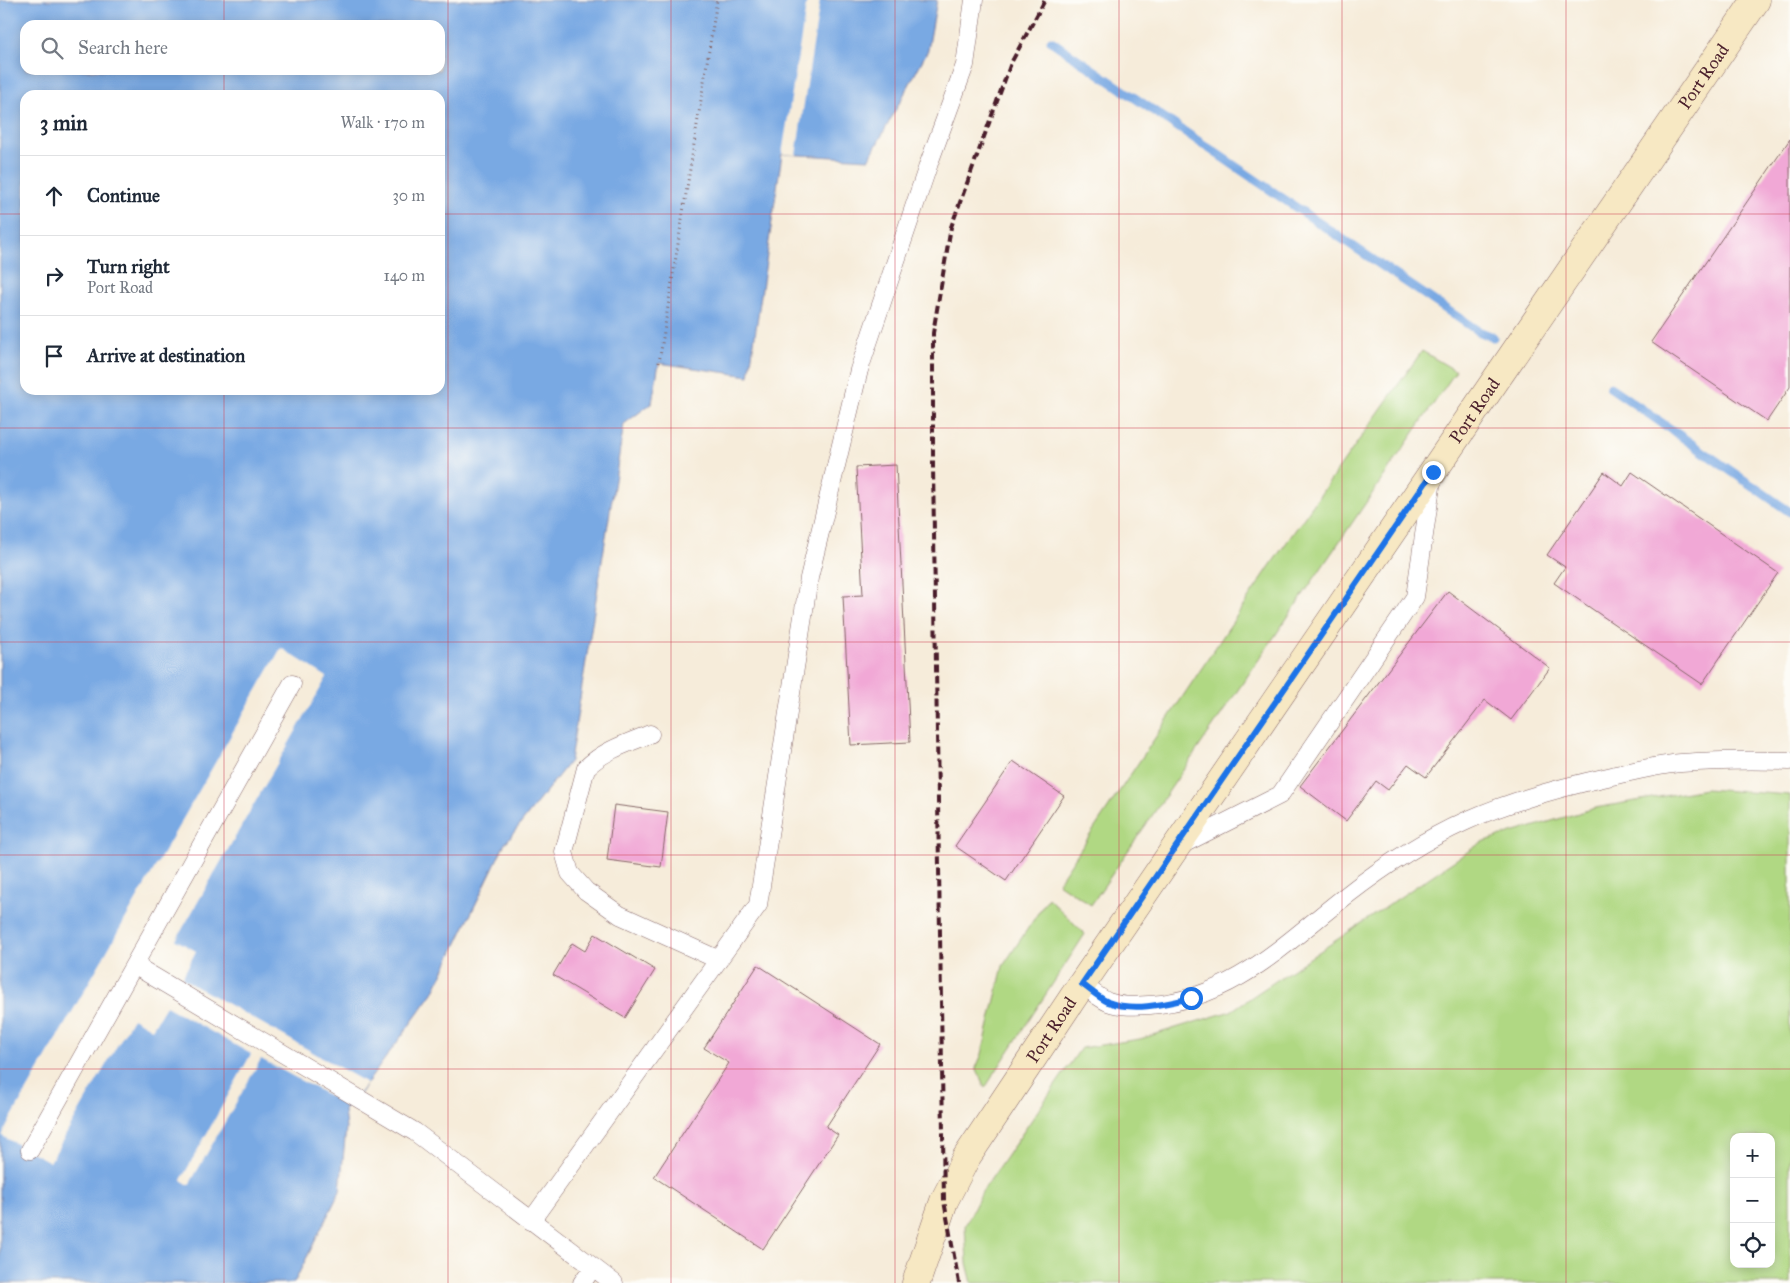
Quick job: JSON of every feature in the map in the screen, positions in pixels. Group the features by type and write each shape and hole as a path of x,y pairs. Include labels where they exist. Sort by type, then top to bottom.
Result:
{"main road":[{"name":"Port Road","path":"916,1283 944,1201 966,1158 1082,984 1756,0"}],"lane":[{"path":"531,1221 758,906 809,578 859,370 929,163 965,65 974,0"},
{"path":"1176,847 1280,794 1286,786 1415,597 1433,472"},
{"path":"30,1150 292,684"},
{"path":"650,734 607,752 595,759 586,768 564,852 570,873 586,892 620,915 718,960"},
{"path":"1082,984 1107,1001 1122,1006 1164,1004 1191,998 1219,988 1246,974 1278,952 1349,893 1434,836 1468,820 1548,792 1635,771 1678,763 1719,760 1790,761"},
{"path":"134,965 416,1132 614,1283"},
{"path":"582,1283 593,1267"}],"path":[{"path":"659,363 717,0"}],"green space":[{"path":"1422,351 1456,371 1091,905 1058,883 1272,563"},
{"path":"1705,789 1790,795 1790,1283 972,1283 967,1263 965,1226 982,1192 1081,1048 1140,1039 1231,1011 1482,842 1595,808"},
{"path":"1048,898 1085,934 985,1088 976,1068 982,1054 1003,966"}],"water":[{"path":"0,0 937,0 928,50 869,159 782,154 749,376 659,363 652,403 624,424 570,761 504,845 433,993 357,1097 344,1110 346,1128 340,1191 294,1283 0,1283"}],"pier":[{"path":"807,0 820,0 796,155 782,154"},
{"path":"281,648 327,677 176,940 196,951 182,978 367,1083 348,1106 261,1059 189,1185 181,1180 251,1054 166,1006 152,1029 133,1018 50,1162 2,1136"}],"building":[{"path":"1790,139 1790,387 1767,421 1651,342"},
{"path":"896,465 910,742 851,745 843,596 863,595 856,467"},
{"path":"1604,472 1623,486 1632,472 1778,573 1702,684 1554,583 1565,567 1547,555"},
{"path":"1448,591 1550,668 1511,720 1485,700 1426,777 1408,764 1388,790 1376,781 1346,821 1300,786"},
{"path":"1013,761 1064,796 1006,881 955,846"},
{"path":"614,805 668,812 661,867 607,860"},
{"path":"595,934 655,970 625,1018 553,975 572,943 585,951"},
{"path":"758,965 880,1044 826,1127 838,1135 763,1249 654,1177 729,1063 704,1048"}],"waterway":[{"path":"1051,41 1478,331 1493,337"},
{"path":"1610,387 1790,512"}],"railway":[{"path":"959,1283 944,1201 933,466 933,333 951,227 1011,63 1045,0"}],"route":[{"path":"1191,998 1164,1004 1122,1006 1107,1001 1082,984 1433,472"}]}
